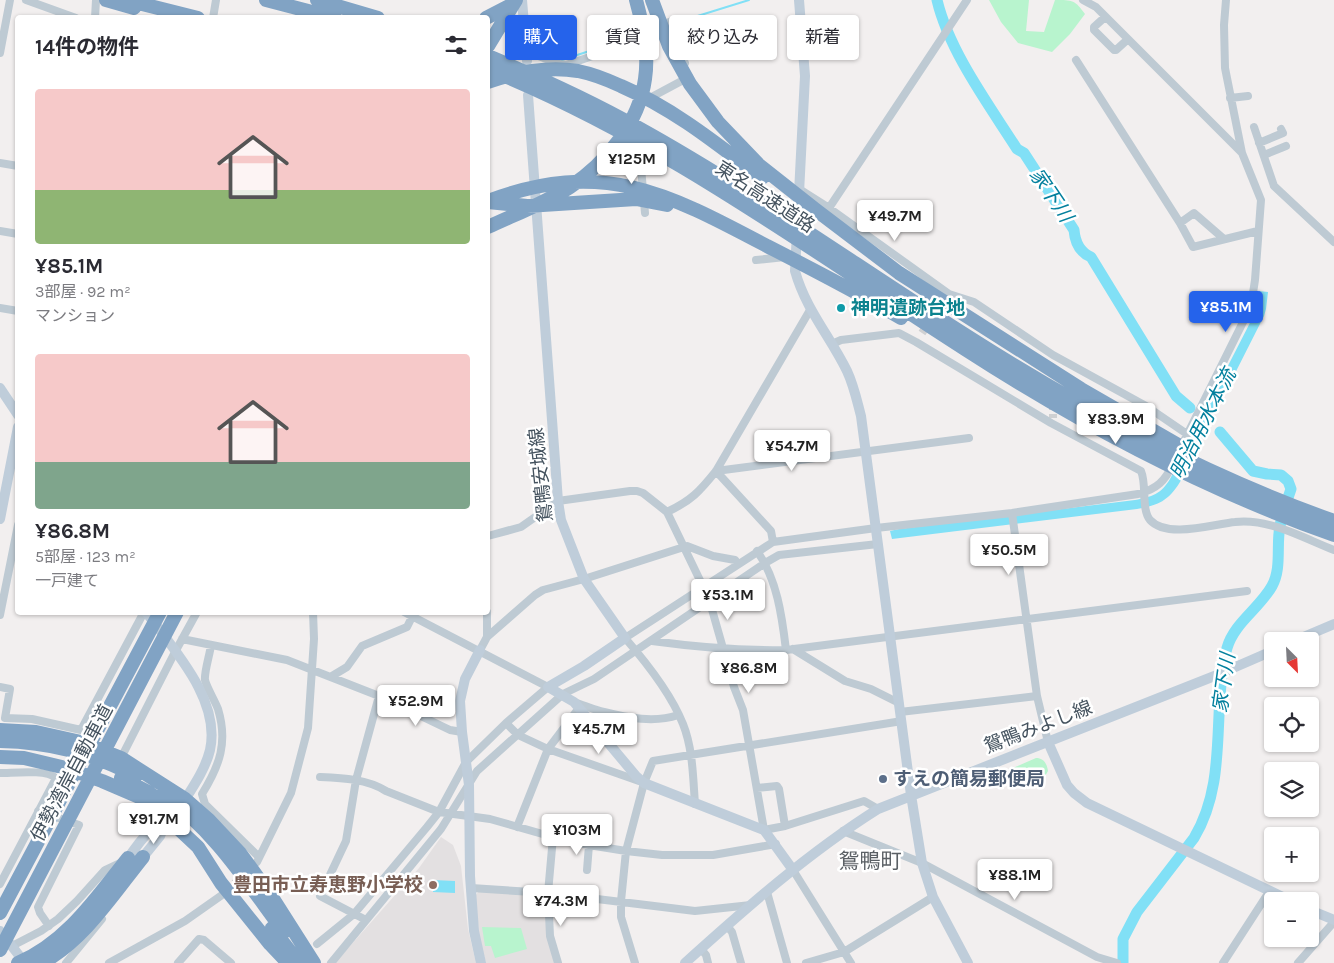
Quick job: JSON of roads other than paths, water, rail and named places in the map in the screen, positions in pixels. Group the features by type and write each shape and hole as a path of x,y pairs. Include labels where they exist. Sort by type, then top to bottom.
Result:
{"highway":[{"path":"106,0 158,15"},
{"path":"126,0 186,15"},
{"path":"266,0 322,15"},
{"path":"317,0 368,15"},
{"path":"333,15 335,0"},
{"path":"490,15 500,0"},
{"path":"490,17 519,0"},
{"path":"490,43 519,0"},
{"path":"490,225 525,211 571,186 598,165 620,138 638,104 645,78 646,44 636,0"},
{"path":"652,0 663,33 680,66 707,107 735,141 759,164 816,210 899,273"},
{"name":"東名高速道路","path":"490,57 582,98 636,127 826,251 1031,376 1133,433 1171,453 1330,519"},
{"path":"490,81 514,74 556,69 579,71 629,89 688,122 820,221 965,317 1081,389 1171,453"},
{"name":"東名高速道路","path":"490,71 519,82 596,119 716,187 761,209"},
{"path":"490,201 524,188 547,184 584,182 610,184 655,193 677,201 872,300 1050,405 1089,423"},
{"path":"490,202 527,206 636,199 658,203 695,214 743,233"},
{"name":"東名高速道路","path":"826,251 966,350 1089,423 1135,448 1171,453 1240,498 1334,535"},
{"name":"伊勢湾岸自動車道","path":"0,913 157,615"},
{"name":"伊勢湾岸自動車道","path":"6,948 82,794 175,615"},
{"path":"82,794 118,736 185,615"},
{"path":"0,730 36,732 66,737 118,766 185,799 209,820 240,853 272,897 280,904 313,959"},
{"path":"0,741 27,742 60,747 74,750 118,766 188,824 223,858 313,959"},
{"path":"0,749 30,750 118,766"},
{"path":"0,757 24,758 66,768 102,780 144,799 168,818 198,847 221,883 270,944 288,963"},
{"path":"29,962 60,952 80,933 143,857"},
{"path":"29,962 74,925 128,858"}],"street":[{"path":"0,53 10,0"},
{"path":"26,0 68,15"},
{"path":"95,15 96,0"},
{"path":"214,15 216,0"},
{"path":"519,0 521,15"},
{"path":"799,0 805,76 805,115 795,271 810,310 832,344 854,387 866,450 911,795 922,864 933,897 968,963"},
{"path":"829,208 966,0"},
{"path":"1083,0 1097,3 1105,16 1127,40 1242,153"},
{"path":"313,959 428,828 466,765 506,723 549,688 705,588 757,551 773,542 1144,494 1165,479 1251,306 1254,290 1261,208 1258,192 1242,153 1224,68 1226,0"},
{"path":"1105,16 1094,27 1094,30 1114,50 1127,40"},
{"path":"542,60 566,65 631,43 650,29 672,20 678,46 690,76 720,118 766,163 799,189 829,208 948,296 974,302 1053,358 1146,406 1188,434"},
{"path":"1076,60 1193,247 1258,231"},
{"path":"639,107 644,101 690,76"},
{"name":"鴛鴨安城線","path":"528,95 558,501 561,520 584,579 626,639"},
{"path":"1230,98 1248,96"},
{"path":"1254,127 1274,186 1334,242"},
{"path":"1259,143 1283,133 1281,129"},
{"path":"1264,155 1286,146"},
{"path":"640,156 645,213"},
{"path":"0,163 15,166"},
{"path":"1258,192 1274,186"},
{"path":"1180,224 1194,213 1224,238"},
{"path":"0,231 15,234"},
{"path":"756,260 795,256"},
{"path":"0,308 15,310"},
{"path":"667,512 686,503 716,471 810,310"},
{"path":"916,342 922,333"},
{"path":"832,344 841,340 900,334 916,342 1141,472 1144,481 1146,511 1149,519 1157,525 1166,528 1184,529 1253,521 1266,524 1334,550"},
{"path":"0,388 15,410"},
{"path":"716,471 969,438"},
{"path":"0,519 15,442"},
{"path":"716,471 771,531 773,542"},
{"path":"490,535 521,527 558,501 637,491 643,493 667,512 710,600 734,687 743,710 764,830"},
{"path":"1012,512 1037,696 1048,742 1067,785 1087,803 1269,892"},
{"path":"0,614 15,539"},
{"path":"331,963 426,850 477,771 562,694 594,679 765,563 779,556 878,542"},
{"path":"481,963 474,931 470,888 469,785 460,701 464,679 487,638 543,590 687,546 713,556 735,560 738,564"},
{"path":"757,551 765,563 781,609 790,650 845,681 871,689 900,712"},
{"path":"652,641 755,651 790,650 1247,591"},
{"path":"0,687 10,689 5,718 32,719 81,730 143,615"},
{"path":"6,948 49,926 78,902 105,870 128,858 151,830 168,818 185,799 203,769 210,752 212,724 203,696 190,673 147,615"},
{"path":"118,766 195,615"},
{"path":"211,645 205,680 218,710 223,739 221,757 202,794 204,804 258,860 292,793 308,728 313,615"},
{"path":"332,676 347,666 362,646 407,627 413,615"},
{"path":"416,615 562,694 576,705 644,783"},
{"path":"487,615 487,638"},
{"path":"1315,632 1334,624"},
{"path":"182,639 287,660 312,668 379,696 443,727 462,732"},
{"path":"626,639 666,692 684,724 691,754 695,804"},
{"name":"鴛鴨みよし線","path":"685,963 793,870 843,831 878,809 1230,669 1264,654"},
{"path":"366,920 320,896 346,841 356,780 379,696"},
{"path":"635,963 621,917 621,901 626,851 644,783 653,760 749,746 900,712 1037,696"},
{"path":"576,705 603,712 644,718 669,718 678,714"},
{"path":"517,826 548,749 576,705"},
{"path":"506,723 518,735 548,749 644,783 764,830 776,844 851,963"},
{"path":"0,773 32,773 56,778 0,884"},
{"path":"320,777 356,780 378,786 439,812 490,819 554,837 626,851 662,856 713,855 776,844"},
{"path":"757,788 777,786 785,826"},
{"path":"764,830 785,826 864,801 878,809"},
{"path":"38,811 79,825 38,907 49,926"},
{"path":"66,963 131,883 143,857 160,836 168,818"},
{"path":"843,831 922,864 1096,960 1117,963"},
{"path":"554,837 548,893 550,936 558,963"},
{"path":"587,870 589,845"},
{"path":"470,888 548,893 695,911 751,905"},
{"path":"767,892 787,963"},
{"path":"109,963 185,921 222,895"},
{"path":"806,963 844,952 933,897"},
{"path":"1223,963 1264,900"},
{"path":"1298,963 1334,921 1319,914"},
{"path":"727,926 732,932 741,963"},
{"path":"0,932 6,948 29,962"},
{"path":"178,963 199,939 204,940 231,963"},
{"path":"701,949 706,954 708,963"}],"water":[{"name":"明治用水本流","path":"1259,291 1268,292 1264,316 1180,482 1167,498 1151,506 1137,509 892,539 890,531 899,529 1135,500 1151,496 1159,491 1170,479 1255,313 1258,306"},
{"path":"433,880 455,881 455,893 433,892"}],"waterway":[{"path":"701,15 749,0"},
{"name":"家下川","path":"937,0 951,39 971,77 1017,149 1024,153 1074,230 1078,246 1091,257 1176,396 1190,408"},
{"path":"577,55 587,52"},
{"name":"家下川","path":"1123,963 1123,939 1137,912 1194,838 1205,816 1212,793 1216,769 1222,672 1227,648 1235,631 1267,594 1277,572 1280,526 1291,489 1288,481 1281,475 1253,471 1220,432"}],"tunnel":[{"path":"922,333 944,300"},
{"path":"1053,402 1053,418"},
{"path":"226,892 244,874"}],"place":[{"name":"神明遺跡台地","path":"841,308"},
{"name":"すえの簡易郵便局","path":"883,779"},
{"name":"豊田市立寿恵野小学校","path":"433,885"}],"district":[{"name":"鴛鴨町","path":"870,861"}]}
